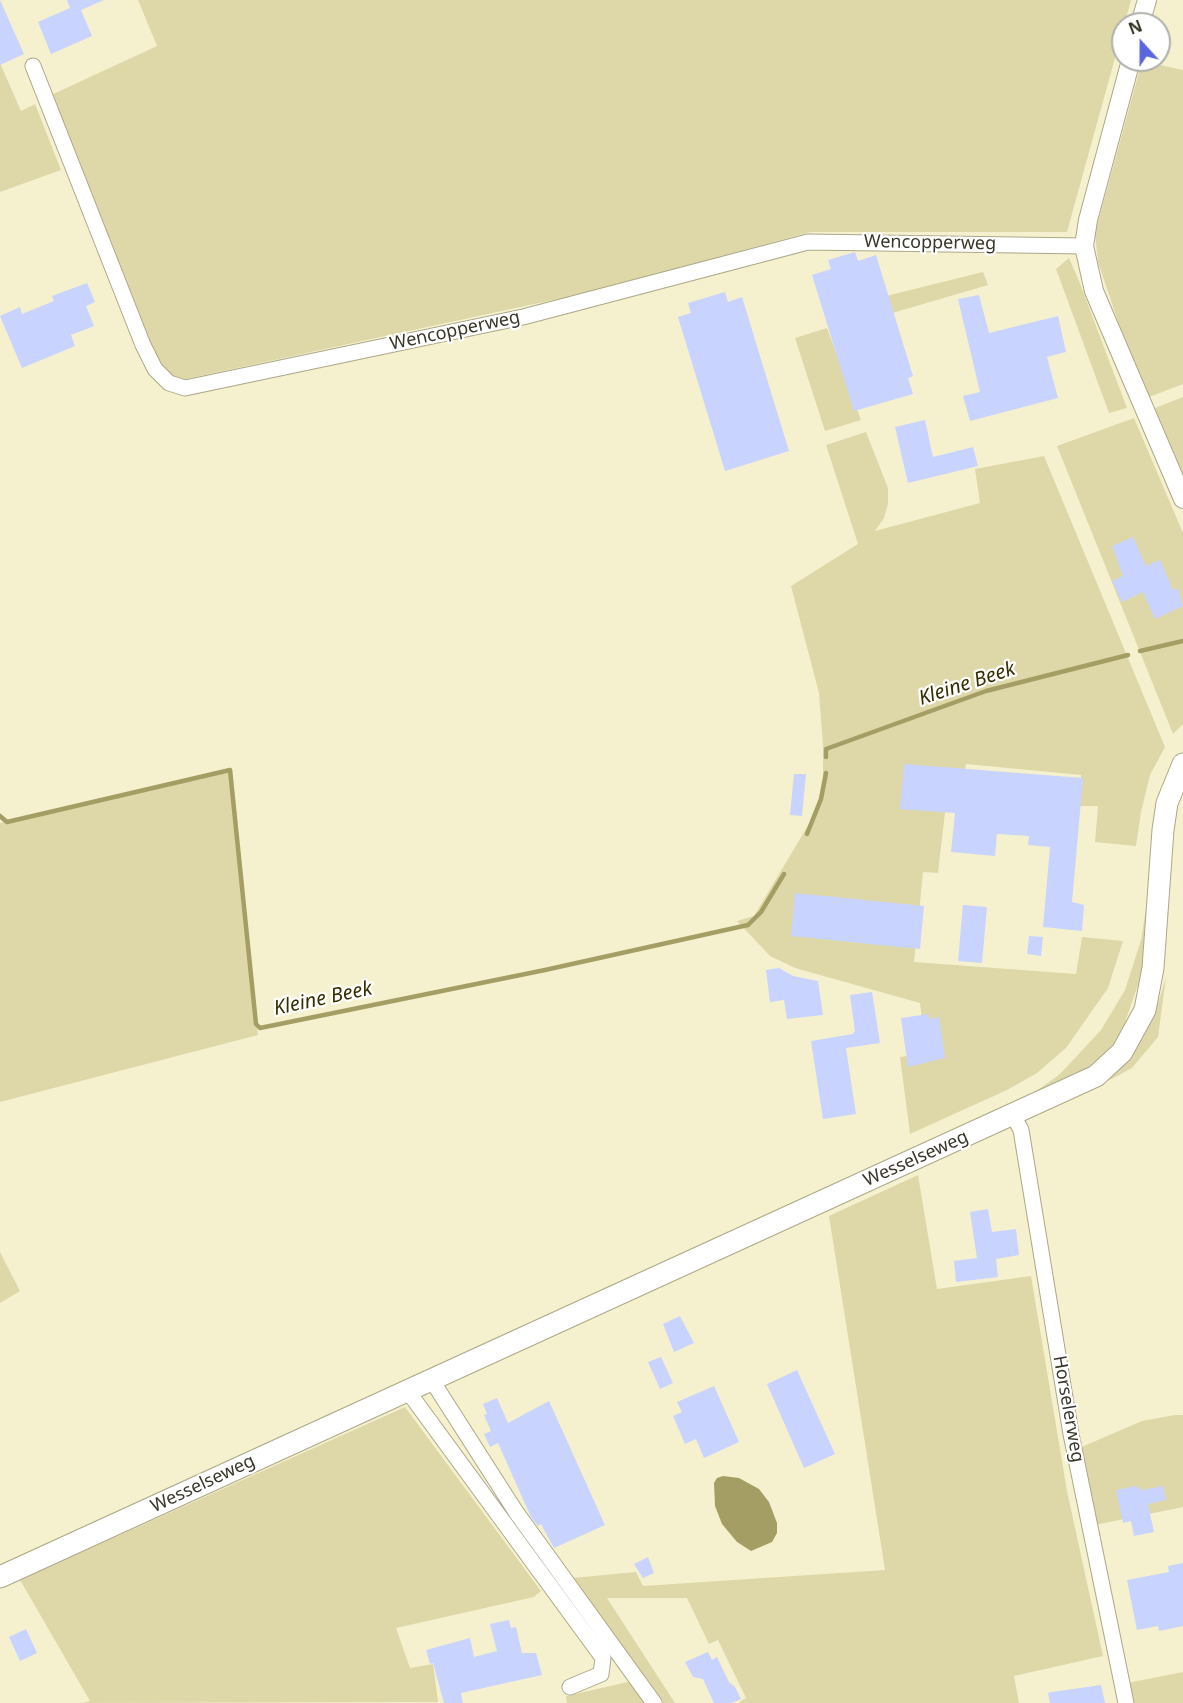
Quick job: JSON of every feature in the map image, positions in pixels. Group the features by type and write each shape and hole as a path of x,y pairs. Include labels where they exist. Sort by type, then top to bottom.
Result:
{"main road":[{"name":"Wesselseweg","path":"0,1577 431,1378 1096,1076 1122,1052 1135,1031 1150,991 1167,803 1183,764"}],"street":[{"name":"Wencopperweg","path":"33,66 154,369 170,383 184,388 522,317 808,242 1084,246"},
{"path":"1128,72 1088,220 1084,246 1094,291 1183,500"},
{"name":"Horselerweg","path":"1013,1115 1021,1130 1071,1434 1126,1703"},
{"path":"431,1378 516,1512 654,1703"},
{"path":"407,1390 603,1658 601,1674 570,1687"}],"shaded area":[{"path":"138,0 1131,0 1128,12 1111,12 1111,72 1067,232 810,232 595,291 181,380 169,376 157,364 49,96 157,46"},
{"path":"0,63 21,111 35,104 61,170 0,192"},
{"path":"1171,67 1183,70 1183,384 1144,399 1098,262 1095,233 1139,72 1171,72"},
{"path":"1069,258 1127,408 1109,413 1056,269"},
{"path":"983,272 988,285 889,314 882,297"},
{"path":"827,328 861,420 825,431 795,338"},
{"path":"1183,397 1183,485 1150,410"},
{"path":"1134,418 1183,533 1183,724 1173,734 1057,446"},
{"path":"866,432 888,488 888,504 884,518 875,531 980,503 975,469 1044,456 1165,747 1150,775 1136,846 1095,842 1098,806 1078,806 1081,775 966,764 961,794 947,795 938,873 923,872 914,962 1076,974 1082,937 1123,941 1108,988 1066,1048 1037,1073 1007,1090 910,1134 900,1057 926,1053 920,1003 795,968 770,956 737,921 754,916 816,812 823,781 819,693 791,586 858,544 826,445"},
{"path":"232,768 258,1035 0,1102 0,823"},
{"path":"1148,896 1142,973 1121,1034 1105,1060 1017,1105 1060,1074 1101,1030 1125,990 1141,940"},
{"path":"1166,977 1158,1037 1132,1068 1108,1081 1140,1040 1154,1017"},
{"path":"918,1175 937,1289 1031,1276 1067,1491 1103,1656 1014,1676 1019,1703 738,1703 746,1698 718,1640 709,1644 687,1598 607,1598 675,1703 661,1703 572,1578 636,1572 643,1586 885,1570 829,1216"},
{"path":"0,1252 20,1291 0,1303"},
{"path":"405,1407 541,1591 534,1597 396,1628 410,1668 433,1664 438,1702 83,1703 90,1701 20,1580"},
{"path":"1183,1415 1183,1507 1095,1525 1079,1448 1142,1421"},
{"path":"723,1476 739,1478 759,1489 769,1502 777,1523 777,1533 772,1542 751,1551 737,1542 722,1524 715,1506 714,1483 717,1478"},
{"path":"1183,1672 1183,1703 1131,1703 1127,1683"},
{"path":"632,1681 648,1703 567,1703 566,1696"}],"building":[{"path":"0,0 24,54 0,65"},
{"path":"67,0 104,0 81,10 92,36 51,54 38,22 70,8"},
{"path":"855,252 858,261 876,255 913,376 908,378 913,394 854,411 812,275 831,269 828,260"},
{"path":"87,283 95,302 86,306 94,326 71,335 75,346 22,368 0,316 20,307 22,314 54,301 52,296"},
{"path":"725,292 728,302 742,297 789,451 725,471 678,317 691,313 688,303"},
{"path":"979,295 989,333 1058,316 1066,352 1047,357 1058,398 970,421 963,396 980,392 958,299"},
{"path":"925,420 933,457 973,447 978,466 908,483 895,427"},
{"path":"1133,537 1146,566 1160,560 1173,590 1178,588 1183,606 1155,619 1143,592 1122,602 1112,581 1123,576 1112,546"},
{"path":"904,764 1083,778 1072,902 1084,905 1082,931 1043,927 1050,847 1028,845 1029,836 997,834 995,856 951,852 955,813 900,809"},
{"path":"794,774 806,774 802,816 790,815"},
{"path":"795,893 924,906 920,949 791,936"},
{"path":"963,905 987,907 982,963 958,961"},
{"path":"1029,936 1043,937 1041,956 1027,954"},
{"path":"779,968 793,976 818,981 823,1015 787,1019 784,1000 770,1002 766,970"},
{"path":"872,992 880,1043 846,1048 856,1114 823,1119 811,1041 853,1034 855,1031 850,995"},
{"path":"929,1014 929,1019 939,1017 945,1058 908,1067 901,1018"},
{"path":"988,1209 992,1232 1016,1229 1019,1255 996,1259 998,1277 956,1282 954,1261 977,1258 970,1212"},
{"path":"680,1316 694,1343 674,1352 663,1324"},
{"path":"661,1357 673,1383 660,1389 648,1362"},
{"path":"797,1370 835,1454 804,1468 767,1384"},
{"path":"714,1386 739,1442 704,1458 696,1439 685,1444 673,1416 682,1412 677,1402"},
{"path":"497,1398 508,1423 549,1401 605,1525 554,1548 541,1524 538,1526 531,1517 498,1443 490,1447 484,1434 491,1431 484,1415 487,1414 483,1404"},
{"path":"1136,1486 1142,1490 1163,1486 1166,1500 1148,1504 1154,1532 1134,1536 1131,1521 1123,1523 1116,1490"},
{"path":"648,1557 654,1573 643,1578 634,1564"},
{"path":"1183,1563 1183,1626 1159,1631 1158,1626 1137,1630 1127,1580 1169,1572 1168,1566"},
{"path":"509,1620 511,1628 516,1627 522,1653 536,1653 542,1675 461,1693 463,1703 444,1703 433,1663 430,1664 426,1650 470,1638 474,1657 497,1651 490,1624"},
{"path":"26,1629 37,1653 20,1661 9,1637"},
{"path":"708,1652 712,1660 717,1657 729,1682 735,1687 741,1699 731,1703 714,1703 703,1679 693,1677 685,1662"},
{"path":"1101,1685 1105,1703 1050,1703 1048,1693"}],"waterway":[{"name":"Kleine Beek","path":"1140,651 1183,641"},
{"name":"Kleine Beek","path":"826,757 826,749 986,691 1128,655"},
{"name":"Kleine Beek","path":"0,816 7,822 230,770 256,1024 260,1028 545,970 748,925 761,912 784,874"},
{"name":"Kleine Beek","path":"807,834 821,799 826,773"}]}
